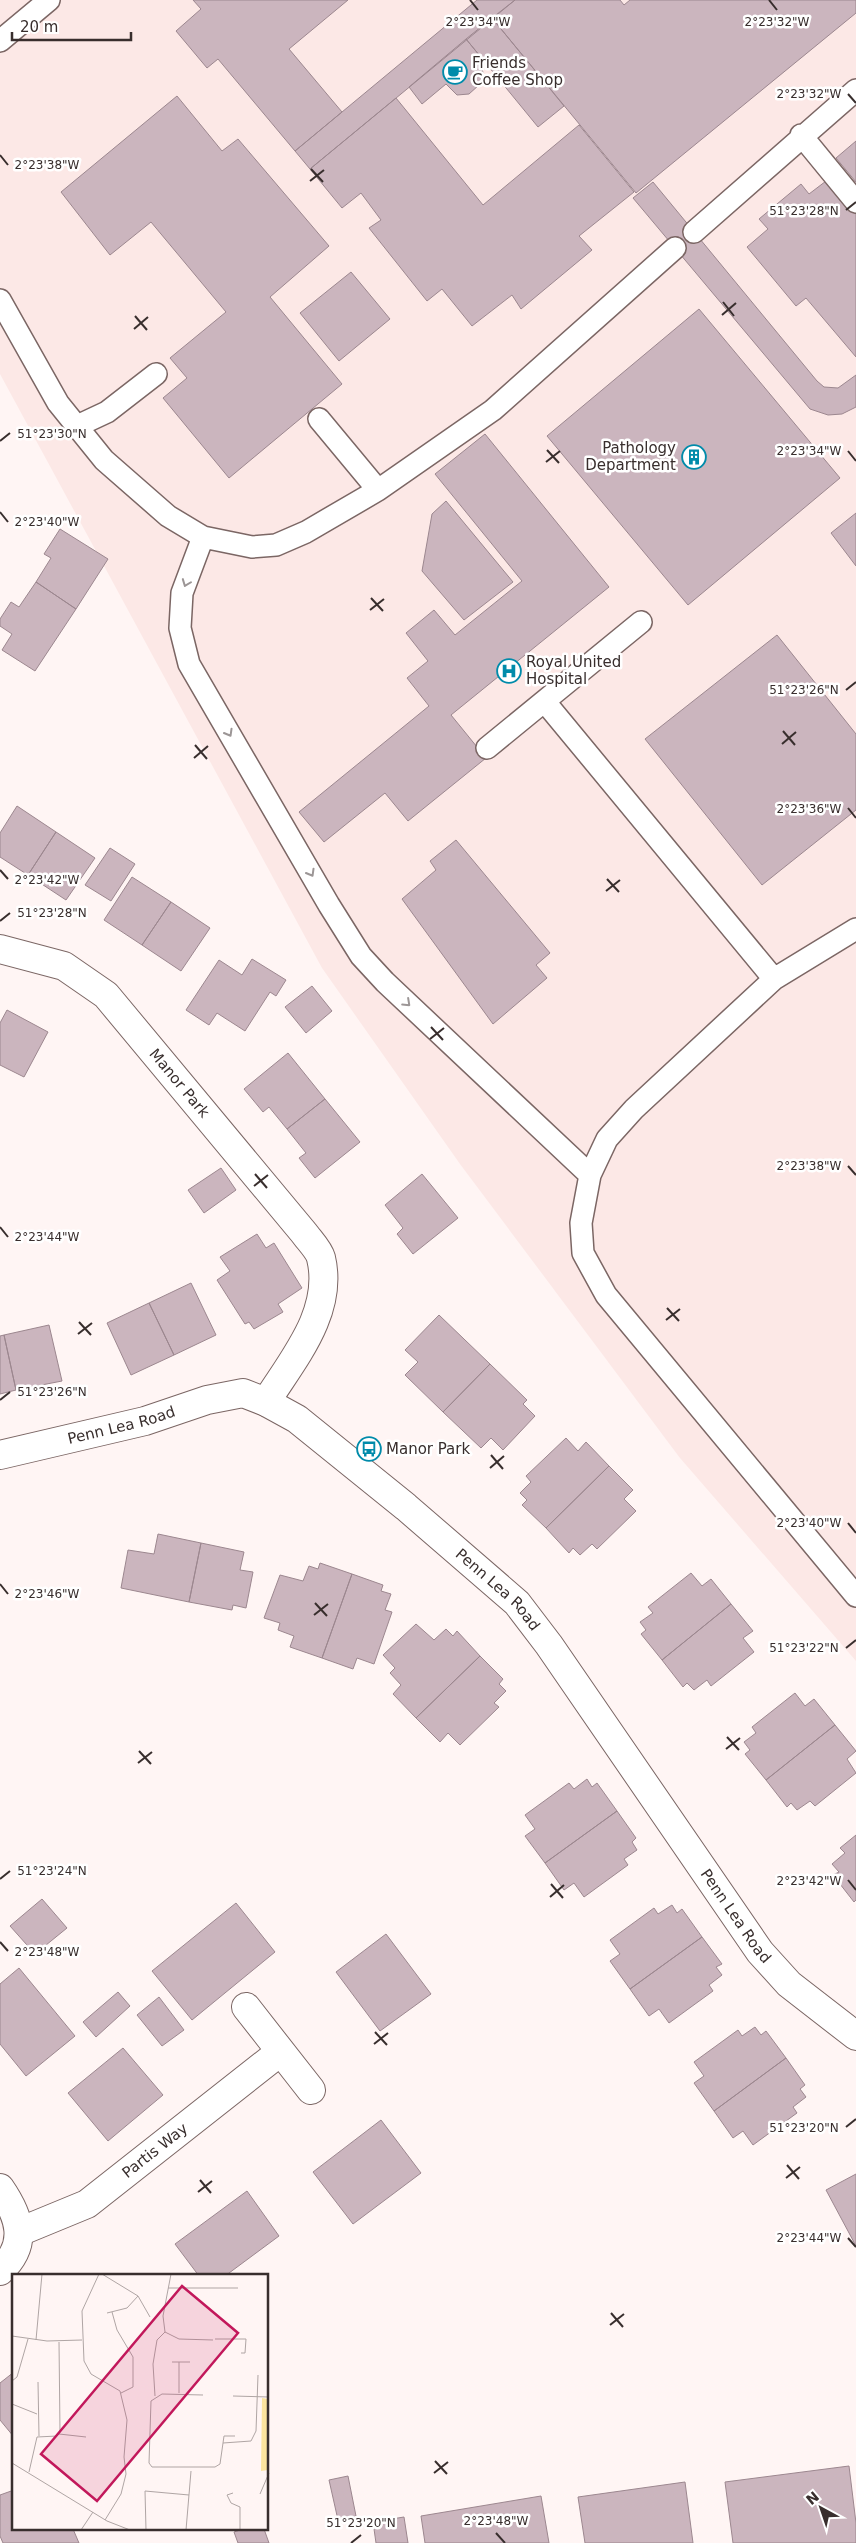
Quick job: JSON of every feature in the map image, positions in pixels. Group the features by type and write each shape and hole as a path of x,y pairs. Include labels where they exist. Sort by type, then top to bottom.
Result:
{"street":[{"name":"Manor Park","path":"0,949 64,966 106,995 298,1225 321,1256 324,1284 315,1323 266,1402"},
{"name":"Penn Lea Road","path":"0,1455 146,1421 207,1400 243,1393 266,1402 297,1419 406,1507 517,1603 549,1645 760,1952 789,1984 856,2036"},
{"path":"246,2007 311,2090"},
{"name":"Partis Way","path":"19,2232 87,2204 280,2052"},
{"path":"0,2188 11,2205 19,2232 13,2259 0,2271"}],"lane":[{"path":"0,41 49,0"},
{"path":"694,232 802,135 856,90"},
{"path":"802,135 856,202"},
{"path":"0,300 58,403 75,427 104,460 168,516 203,537 252,547 276,545 306,532 378,490 493,410 675,248"},
{"path":"75,427 107,412 156,374"},
{"path":"319,419 378,490"},
{"path":"203,537 182,593 180,628 189,664 329,904 361,956 384,982 590,1175"},
{"path":"487,748 641,622"},
{"path":"545,702 774,979"},
{"path":"856,929 774,979 634,1109 607,1138 590,1175 581,1223 583,1253 606,1295 856,1596"}],"shaded area":[{"name":"Royal United Hospital","path":"0,0 856,0 856,1661 680,1458 460,1164 322,968 0,374"}],"building":[{"path":"193,0 348,0 289,49 342,112 295,151 218,59 207,68 176,31 201,9"},
{"path":"477,0 515,0 310,169 295,151"},
{"path":"515,0 620,0 624,5 630,0 856,0 856,13 636,193 492,18"},
{"path":"492,18 564,106 538,127 466,39"},
{"name":"Friends Coffee Shop","path":"466,39 480,56 476,61 482,69 484,76 479,85 469,94 457,95 446,84 422,104 409,87"},
{"path":"177,96 222,151 238,139 329,246 270,297 342,384 229,478 163,398 187,378 170,358 226,312 151,222 110,255 61,192"},
{"path":"396,98 483,205 579,125 634,192 579,236 592,250 521,309 512,295 472,326 442,289 427,301 369,228 381,220 361,193 342,208 310,169"},
{"path":"856,141 856,182 836,158"},
{"path":"830,178 856,210 856,357 806,298 796,306 747,247 768,229 759,219 801,184 809,194"},
{"path":"653,182 817,381 824,387 838,388 856,375 856,407 842,414 828,415 810,409 633,198"},
{"path":"351,272 390,319 339,361 300,313"},
{"name":"Pathology Department","path":"699,309 840,478 688,605 547,436"},
{"path":"485,434 609,587 451,715 486,758 408,821 385,793 324,842 299,812 429,706 407,678 428,661 406,633 434,610 455,635 522,581 435,474"},
{"path":"446,501 513,582 464,620 422,571 432,514"},
{"path":"856,513 856,566 831,533"},
{"path":"60,529 108,559 76,609 36,582 51,558 44,554"},
{"path":"36,582 76,609 35,671 2,650 12,634 0,626 0,619 11,602 19,607"},
{"path":"777,635 856,734 856,810 762,885 645,739"},
{"path":"17,806 56,832 28,875 0,857 0,833"},
{"path":"56,832 95,858 66,900 28,875"},
{"path":"456,840 550,953 536,965 547,978 493,1024 402,899 436,870 430,861"},
{"path":"110,848 135,864 111,901 85,885"},
{"path":"132,877 171,902 142,945 104,920"},
{"path":"171,902 210,928 181,971 142,945"},
{"path":"252,959 286,980 276,996 270,992 245,1031 217,1013 209,1025 186,1010 219,960 242,975"},
{"path":"312,986 332,1011 306,1033 285,1007"},
{"path":"7,1010 48,1032 24,1077 0,1065 0,1023"},
{"path":"288,1053 325,1099 287,1129 269,1107 263,1112 244,1089"},
{"path":"325,1099 360,1142 315,1178 299,1158 306,1153 287,1129"},
{"path":"221,1168 236,1190 204,1213 188,1190"},
{"path":"422,1174 458,1218 413,1254 397,1234 403,1228 385,1205"},
{"path":"257,1234 266,1248 274,1243 302,1288 278,1304 283,1312 254,1329 249,1322 245,1324 217,1280 230,1271 220,1257"},
{"path":"191,1283 216,1335 174,1355 149,1303"},
{"path":"149,1303 174,1355 131,1375 107,1323"},
{"path":"439,1315 490,1364 443,1412 405,1375 418,1362 405,1350"},
{"path":"49,1325 62,1381 16,1390 4,1335"},
{"path":"4,1335 16,1390 0,1394 0,1336"},
{"path":"490,1364 527,1400 523,1404 535,1416 503,1450 491,1438 481,1448 443,1412"},
{"path":"566,1438 578,1451 586,1442 609,1466 546,1528 522,1505 527,1500 520,1493 531,1482 526,1476"},
{"path":"609,1466 633,1490 624,1499 636,1511 597,1549 592,1544 580,1555 573,1548 569,1553 546,1528"},
{"path":"158,1534 201,1543 189,1602 121,1588 128,1550 154,1554"},
{"path":"201,1543 244,1552 240,1570 253,1572 246,1608 233,1605 232,1610 189,1602"},
{"path":"320,1563 352,1574 322,1658 290,1647 294,1636 278,1630 280,1623 264,1618 280,1575 303,1581 309,1566 318,1569"},
{"path":"691,1573 702,1586 711,1579 731,1604 662,1660 641,1634 646,1630 640,1622 653,1613 648,1607"},
{"path":"352,1574 383,1585 381,1591 391,1594 385,1610 392,1612 374,1664 357,1658 353,1669 322,1658"},
{"path":"731,1604 753,1631 743,1638 754,1652 711,1686 707,1680 694,1690 687,1683 683,1687 662,1660"},
{"path":"416,1624 434,1640 446,1629 453,1636 457,1631 480,1656 416,1718 393,1694 401,1685 390,1673 395,1668 383,1655"},
{"path":"480,1656 503,1679 499,1684 506,1691 494,1703 499,1707 460,1745 448,1733 440,1742 416,1718"},
{"path":"795,1693 805,1706 814,1699 835,1725 766,1780 745,1754 750,1750 744,1742 756,1733 752,1727"},
{"path":"835,1725 856,1751 847,1759 856,1773 815,1806 810,1801 797,1810 791,1803 787,1807 766,1780"},
{"path":"587,1779 592,1787 597,1783 617,1811 545,1863 525,1836 535,1829 525,1815 569,1783 574,1789"},
{"path":"617,1811 636,1838 632,1842 637,1850 624,1859 628,1865 584,1897 574,1883 564,1890 545,1863"},
{"path":"856,1835 856,1900 854,1902 833,1875 839,1872 832,1864 845,1853 840,1848"},
{"path":"42,1899 67,1928 35,1954 10,1926"},
{"path":"236,1903 275,1952 192,2020 152,1971"},
{"path":"672,1905 677,1913 682,1909 702,1937 630,1989 610,1961 620,1954 610,1940 654,1908 658,1914"},
{"path":"386,1934 431,1994 380,2031 336,1972"},
{"path":"702,1937 722,1964 716,1967 722,1975 709,1985 713,1991 669,2023 659,2009 649,2016 630,1989"},
{"path":"19,1968 75,2036 26,2076 0,2044 0,1984"},
{"path":"118,1992 130,2006 96,2037 83,2022"},
{"path":"159,1997 184,2030 162,2046 137,2015"},
{"path":"755,2027 761,2035 766,2031 786,2058 714,2111 694,2083 704,2076 694,2062 738,2030 742,2036"},
{"path":"123,2048 163,2095 108,2141 68,2093"},
{"path":"786,2058 805,2085 800,2089 806,2097 793,2107 797,2113 753,2145 743,2131 733,2138 714,2111"},
{"path":"381,2120 421,2173 353,2224 313,2172"},
{"path":"856,2174 856,2246 826,2190"},
{"path":"247,2191 279,2236 228,2274 198,2274 175,2244"},
{"path":"12,2374 12,2435 0,2420 0,2383"},
{"path":"849,2466 856,2523 856,2543 733,2543 725,2482"},
{"path":"348,2476 356,2516 338,2520 329,2480"},
{"path":"685,2482 693,2543 585,2543 578,2497"},
{"path":"12,2491 12,2530 73,2530 79,2543 3,2543 0,2536 0,2495"},
{"path":"541,2496 549,2543 425,2543 421,2516"},
{"path":"404,2517 408,2543 376,2543 373,2522"},
{"path":"240,2530 264,2530 269,2543 238,2543 234,2532"}],"place":[{"name":"Friends Coffee Shop","path":"455,72"},
{"name":"Pathology Department","path":"694,457"},
{"name":"Royal United Hospital","path":"509,671"},
{"name":"Manor Park","path":"369,1449"}]}
